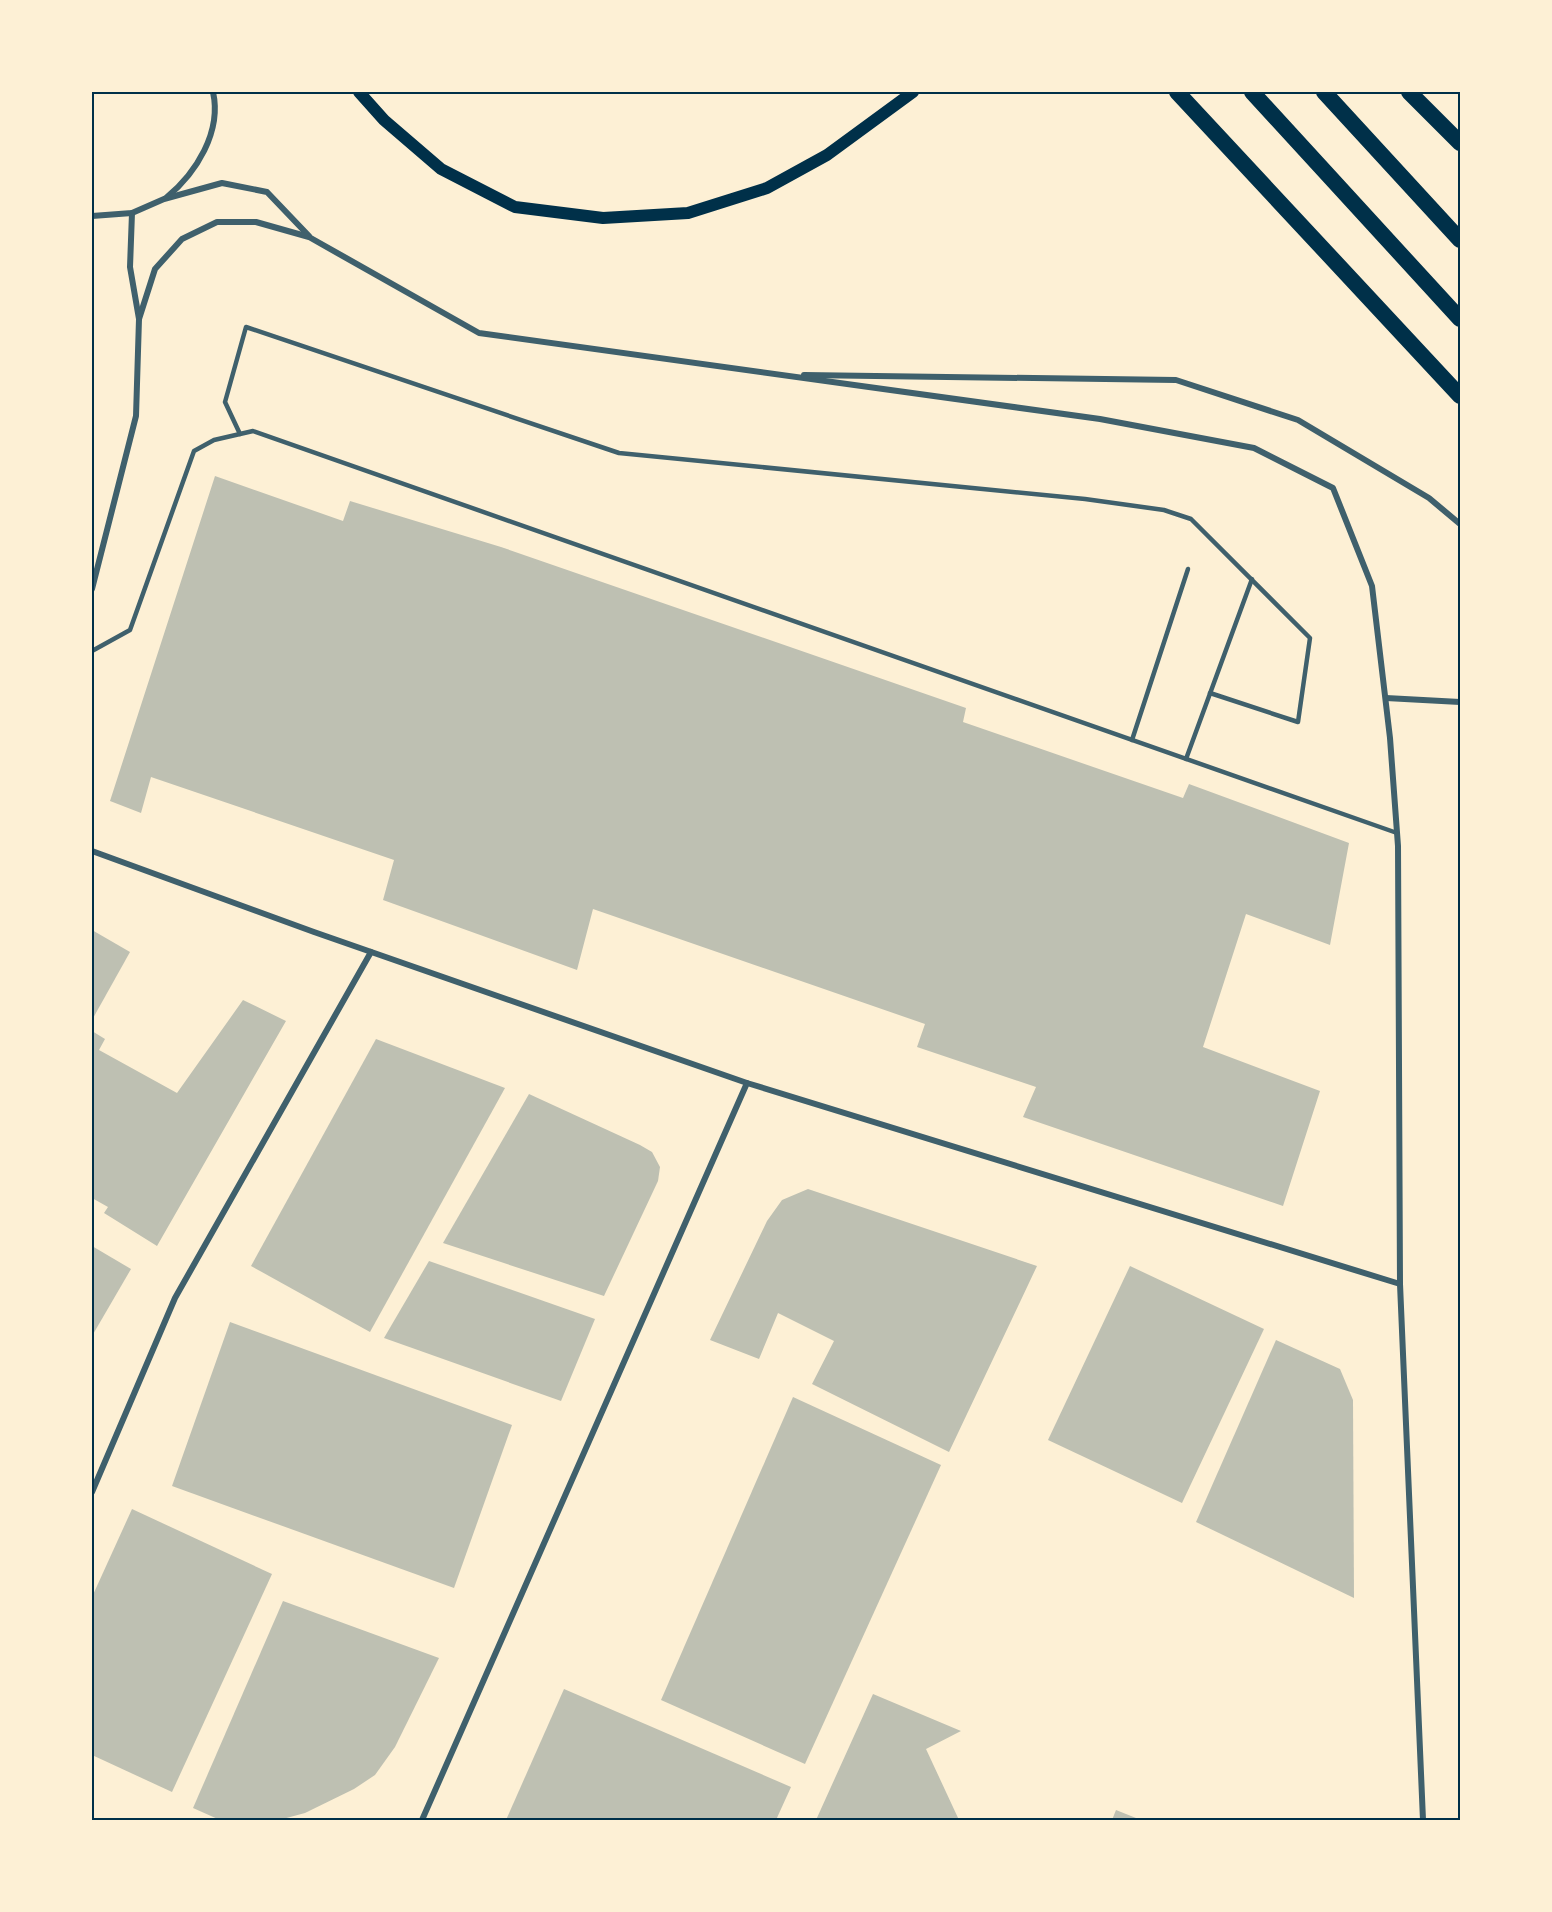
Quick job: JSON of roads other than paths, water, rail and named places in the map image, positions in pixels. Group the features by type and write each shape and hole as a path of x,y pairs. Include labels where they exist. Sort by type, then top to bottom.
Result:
{"highway":[{"path":"1177,92 1461,396"},
{"path":"1252,92 1461,319"},
{"path":"1323,92 1461,240"},
{"path":"1409,92 1461,143"}],"main road":[{"path":"359,92 384,120 441,169 515,207 603,218 688,213 767,188 827,155 913,92"}],"street":[{"path":"164,199 183,184 197,165 211,133 213,92"},
{"path":"92,216 132,213 164,199 222,183 267,192 309,237"},
{"path":"92,589 136,416 139,319 130,267 132,213"},
{"path":"139,319 155,269 182,238 217,222 256,222 309,237 479,333 1100,419 1254,448 1333,488 1372,586 1386,698 1397,833 1400,1284 1423,1821"},
{"path":"777,374 1176,380 1298,420 1429,498 1461,524"},
{"path":"1386,698 1461,702"},
{"path":"92,851 371,952 747,1083 1400,1284"},
{"path":"92,1492 176,1298 371,952"},
{"path":"422,1821 747,1083"}],"lane":[{"path":"240,434 225,402 246,327 619,453 1085,499 1164,510 1191,519 1310,638 1298,722 1210,693"},
{"path":"92,651 130,630 194,451 213,440 253,431 1397,833"},
{"path":"1132,740 1188,569"},
{"path":"1186,759 1252,579"}]}
